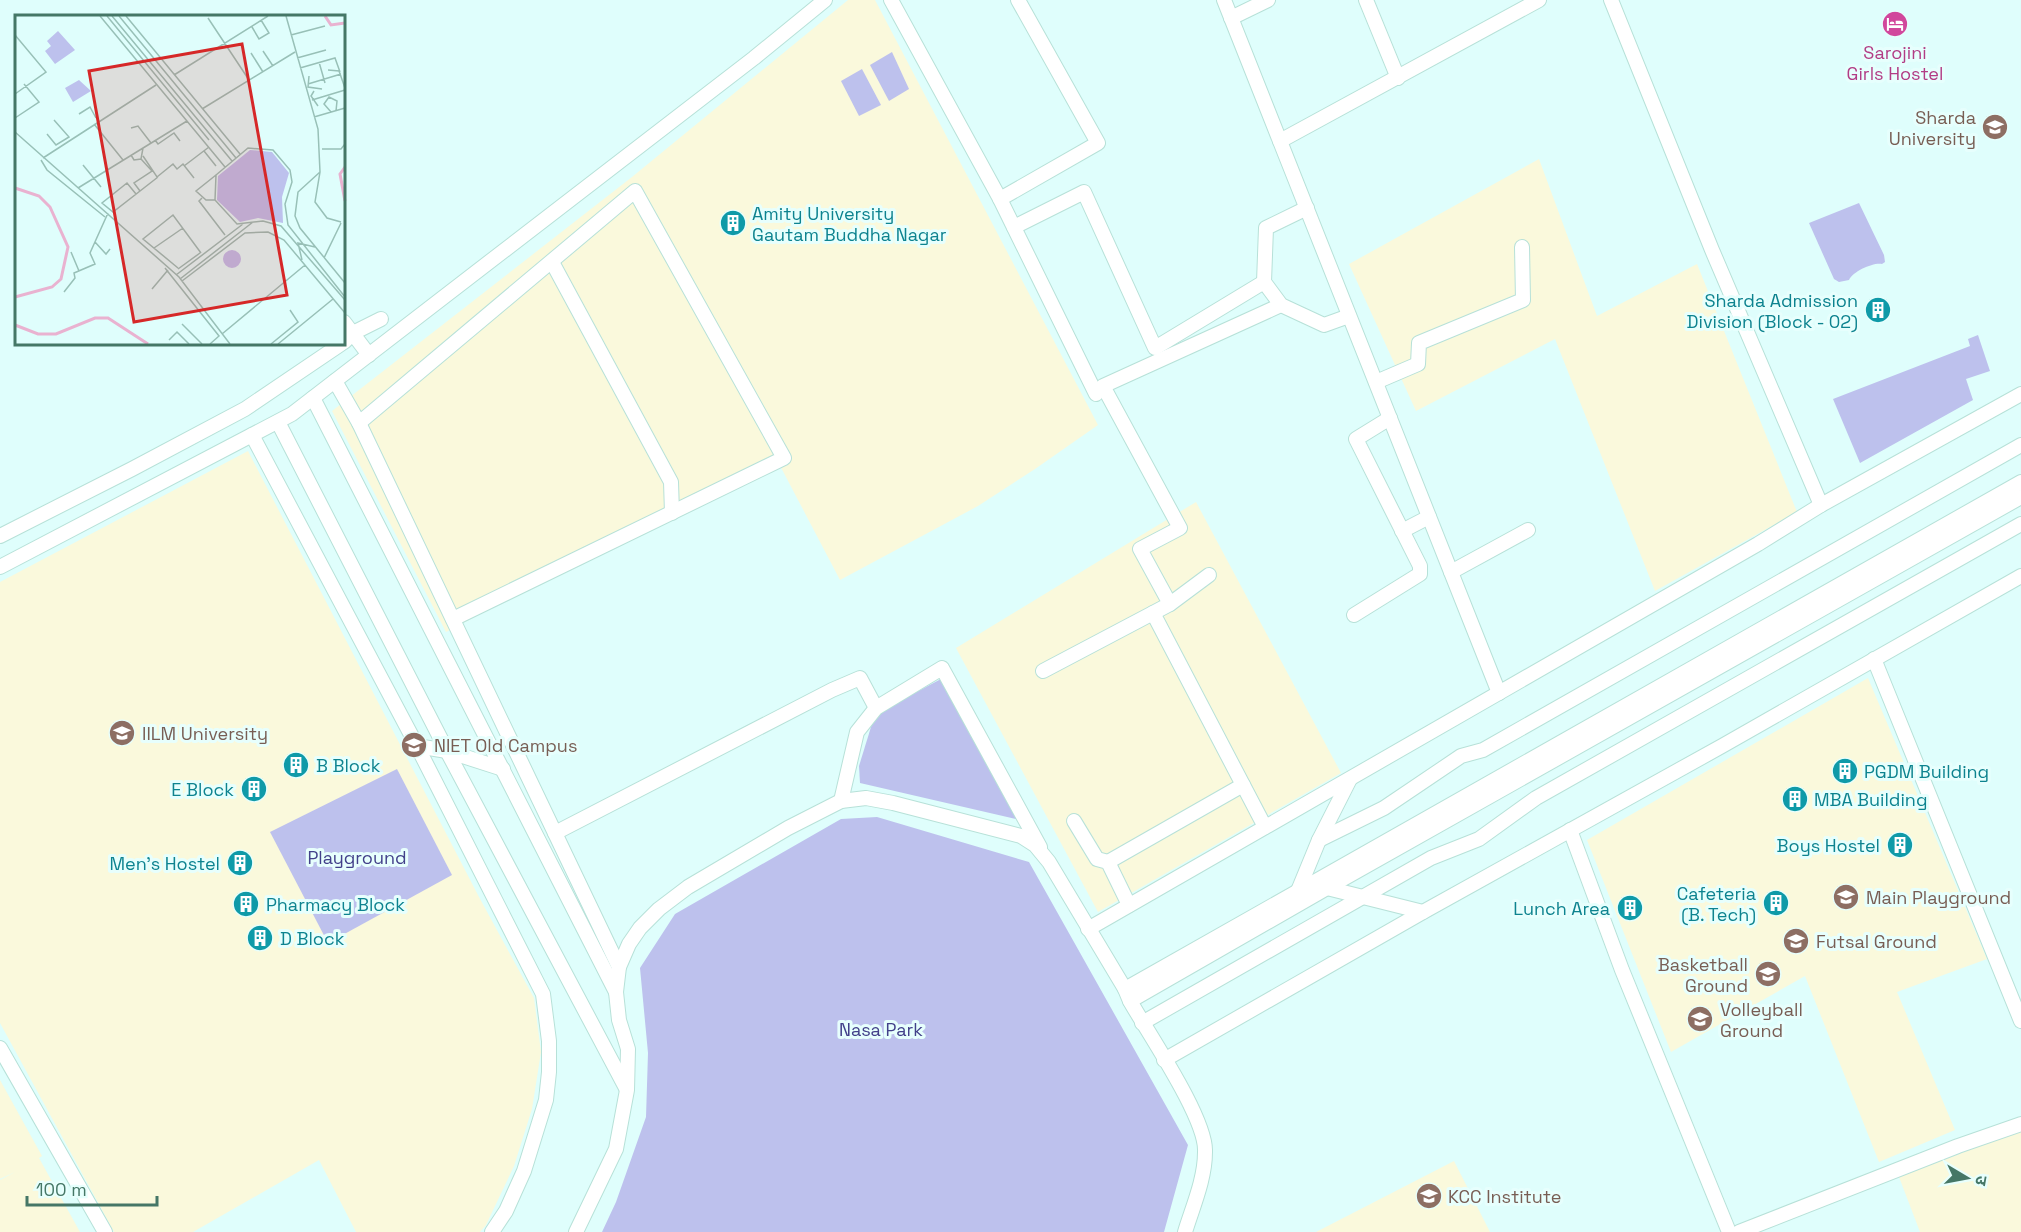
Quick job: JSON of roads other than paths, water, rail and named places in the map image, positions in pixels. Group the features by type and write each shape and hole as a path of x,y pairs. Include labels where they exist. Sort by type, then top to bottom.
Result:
{"street":[{"path":"0,567 292,414 754,58 825,0"},
{"path":"891,0 1000,199 1096,394"},
{"path":"1000,199 1098,143 1018,0"},
{"path":"1224,0 1499,693"},
{"path":"1231,18 1268,0"},
{"path":"1366,0 1398,78"},
{"path":"1280,141 1539,0"},
{"path":"1611,0 1713,250 1821,505"},
{"path":"359,423 635,191 784,458 453,619"},
{"path":"1014,227 1084,192 1155,348 1264,282"},
{"path":"1307,208 1266,228 1264,282 1281,305 1324,325 1349,316"},
{"path":"1376,382 1418,364 1419,344 1523,300 1522,247"},
{"path":"552,262 671,482 672,513"},
{"path":"1170,604 1140,549 1180,528 1103,386 1281,305"},
{"path":"369,355 346,339 381,319"},
{"path":"0,536 245,409 337,345"},
{"path":"335,381 359,423 619,966"},
{"path":"1088,929 1758,544 1821,505 2021,394"},
{"path":"313,398 616,992"},
{"path":"1354,615 1420,574 1420,566 1356,439 1390,418"},
{"path":"278,422 447,751 627,1090"},
{"path":"252,435 417,746 543,994 547,1017 549,1072 546,1100 524,1171 506,1211 492,1232"},
{"path":"1319,840 1384,808 1461,756 1483,750 2021,445"},
{"path":"1128,995 1298,891 2021,482"},
{"path":"1128,995 1327,888 2021,497"},
{"path":"1402,531 1429,517"},
{"path":"1142,1023 1431,858 1452,852 1479,839 1536,798 2021,524"},
{"path":"1451,572 1528,530"},
{"path":"1043,671 1170,604 1209,575"},
{"path":"1164,1060 2021,576"},
{"path":"1153,613 1265,828"},
{"path":"1874,659 2021,1021"},
{"path":"841,801 856,732 876,708 942,668 1049,862 1128,995 1203,1132 1206,1150 1202,1177 1185,1232"},
{"path":"555,833 832,690 860,678 876,708"},
{"path":"417,746 447,751 503,769"},
{"path":"1298,891 1319,840 1350,779"},
{"path":"1074,821 1097,859 1108,862 1243,784"},
{"path":"576,1232 616,1149 627,1090 628,1049 619,1020 616,992 619,966 628,944 659,909 688,887 788,828 841,801 866,798 1010,832 1035,845 1049,862"},
{"path":"1570,830 1622,970 1729,1232"},
{"path":"1108,862 1129,905"},
{"path":"1327,888 1423,912"},
{"path":"0,1048 105,1232"},
{"path":"1739,1232 1958,1146 2021,1124"}],"place":[{"name":"Sarojini Girls Hostel","path":"1895,24"},
{"name":"Sharda University","path":"1995,127"},
{"name":"Amity University Gautam Buddha Nagar","path":"733,223"},
{"name":"Sharda Admission Division (Block - 02)","path":"1878,310"},
{"name":"IILM University","path":"122,733"},
{"name":"NIET Old Campus","path":"414,745"},
{"name":"B Block","path":"296,765"},
{"name":"PGDM Building","path":"1845,771"},
{"name":"E Block","path":"254,789"},
{"name":"MBA Building","path":"1795,799"},
{"name":"Boys Hostel","path":"1900,845"},
{"name":"Men's Hostel","path":"240,863"},
{"name":"Main Playground","path":"1846,897"},
{"name":"Cafeteria (B. Tech)","path":"1776,903"},
{"name":"Pharmacy Block","path":"246,904"},
{"name":"Lunch Area","path":"1630,908"},
{"name":"D Block","path":"260,938"},
{"name":"Futsal Ground","path":"1796,941"},
{"name":"Basketball Ground","path":"1768,974"},
{"name":"Volleyball Ground","path":"1700,1019"},
{"name":"KCC Institute","path":"1429,1196"}],"park label":[{"name":"Playground","path":"357,857"},
{"name":"Nasa Park","path":"881,1029"}]}
